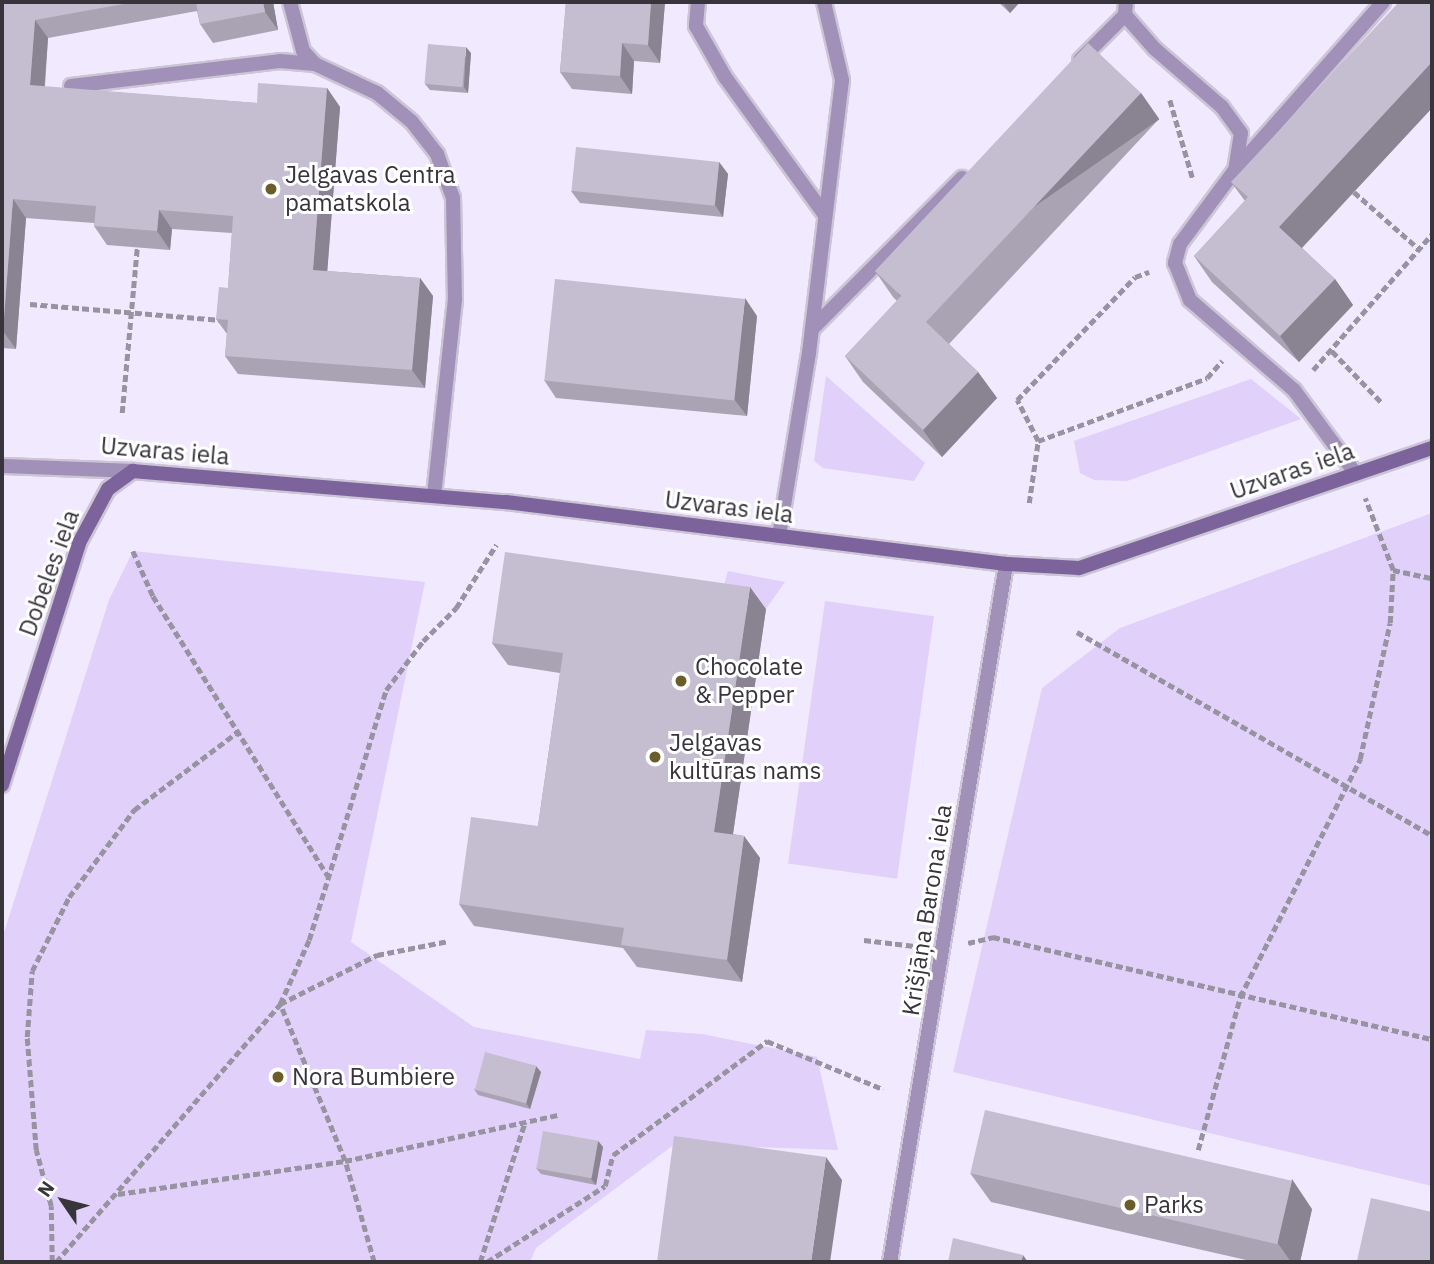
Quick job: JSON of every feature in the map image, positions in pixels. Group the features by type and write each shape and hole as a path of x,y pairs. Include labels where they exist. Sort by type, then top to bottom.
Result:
{"main road":[{"name":"Uzvaras iela","path":"134,471 434,495 1006,564 1079,568 1432,448"},
{"name":"Dobeles iela","path":"2,785 79,543 108,489 134,471"}],"street":[{"path":"290,2 296,37 315,64"},
{"path":"698,2 696,26 725,77 825,215"},
{"path":"779,536 812,329 842,80 824,2"},
{"path":"1356,474 1294,390 1190,300 1175,263 1180,244 1235,170 1383,2"},
{"path":"1067,73 1125,9 1155,49 1222,107 1241,133 1235,170"},
{"path":"71,86 280,61 315,64 377,93 412,122 437,154 453,198 455,299 434,495"},
{"path":"812,329 970,170"},
{"name":"Uzvaras iela","path":"2,466 134,471"},
{"name":"Krišjāņa Barona iela","path":"890,1262 1006,564"}],"path":[{"path":"1155,49 1203,213"},
{"path":"1354,192 1419,249"},
{"path":"1294,390 1332,351 1432,234"},
{"path":"122,413 137,247"},
{"path":"1029,503 1038,442 1017,400 1135,277 1175,263"},
{"path":"30,304 231,321"},
{"path":"1038,442 1207,378 1238,342"},
{"path":"1332,351 1381,402"},
{"path":"1198,1150 1240,997 1360,759 1390,623 1393,570 1373,520"},
{"path":"54,1262 117,1194 280,1004 309,940 386,690 423,641 456,608 496,545"},
{"path":"133,551 153,596 236,733 328,876"},
{"path":"1393,570 1432,578"},
{"path":"1077,632 1432,835"},
{"path":"54,1262 51,1206 36,1150 27,1037 32,971 69,897 134,810 236,733"},
{"path":"864,940 943,950 993,937 1240,997 1432,1039"},
{"path":"280,1004 377,955 449,941"},
{"path":"280,1004 345,1161 374,1262"},
{"path":"487,1262 604,1186 612,1155 767,1041 883,1089"},
{"path":"117,1194 345,1161 558,1115"},
{"path":"480,1262 525,1122"}],"shaded area":[{"path":"826,376 925,463 914,481 823,468 814,461"},
{"path":"1251,379 1301,419 1127,481 1094,480 1080,473 1074,441"},
{"path":"1432,513 1432,1186 953,1072 1042,688 1120,628"},
{"path":"133,551 425,582 351,942 474,1027 640,1059 646,1030 702,1034 817,1057 838,1150 675,1144 536,1248 530,1262 2,1262 2,939 109,600"},
{"path":"728,571 785,582 766,609 719,602"},
{"path":"825,601 934,616 897,879 788,863"}],"building":[{"path":"2,2 135,2 35,20 30,85 257,103 258,83 327,88 313,270 420,278 412,370 225,356 228,320 216,319 219,287 228,288 233,216 159,210 157,231 94,226 96,206 13,199 2,331"},
{"path":"196,2 263,2 265,12 200,24"},
{"path":"566,2 651,2 648,45 622,43 620,76 560,72"},
{"path":"1399,2 1432,2 1432,62 1279,227 1335,279 1280,336 1194,256 1248,197 1231,182"},
{"path":"1088,43 1141,93 926,322 978,372 923,430 845,356 901,296 875,271"},
{"path":"428,44 466,47 462,87 425,84"},
{"path":"576,147 719,162 715,206 571,191"},
{"path":"555,279 745,299 734,400 544,380"},
{"name":"Jelgavas kultūras nams","path":"505,552 750,587 714,832 744,836 727,960 621,945 624,928 459,904 471,817 538,826 563,653 492,643"},
{"path":"485,1052 536,1066 526,1103 475,1090"},
{"path":"985,1110 1292,1181 1277,1244 970,1173"},
{"path":"543,1131 598,1141 592,1178 536,1168"},
{"path":"674,1136 826,1157 811,1262 657,1262"},
{"path":"1371,1198 1432,1212 1432,1262 1357,1261"},
{"path":"953,1238 1023,1255 1021,1262 948,1262"}],"place":[{"name":"Jelgavas Centra pamatskola","path":"271,189"},
{"name":"Chocolate & Pepper","path":"681,681"},
{"name":"Jelgavas kultūras nams","path":"655,757"},
{"name":"Nora Bumbiere","path":"278,1077"},
{"name":"Parks","path":"1130,1205"}]}
